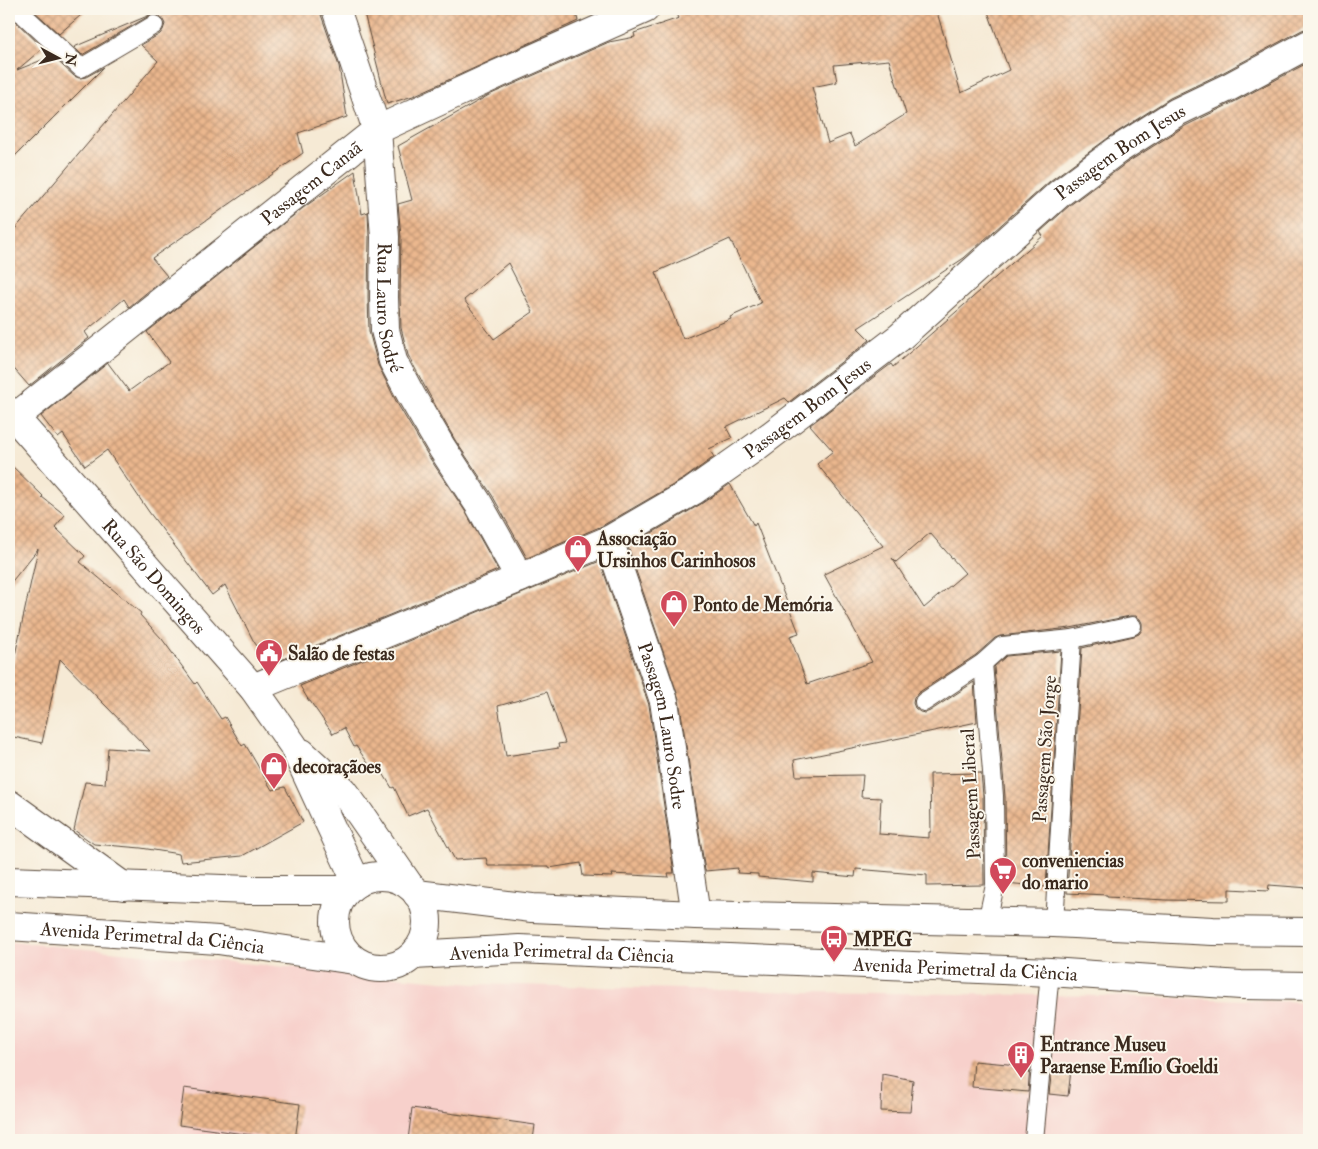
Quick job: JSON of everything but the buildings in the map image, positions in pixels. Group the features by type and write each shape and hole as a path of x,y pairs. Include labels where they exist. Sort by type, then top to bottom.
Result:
{"street":[{"name":"Rua Lauro Sodré","path":"336,9 377,130 385,237 385,330 393,361 411,396 478,503 520,578"},
{"name":"Passagem Canaã","path":"11,414 377,130 645,9"},
{"name":"Passagem Bom Jesus","path":"253,688 609,540 693,491 900,337 1060,193 1116,151 1176,112 1229,87 1309,44"},
{"name":"Rua São Domingos","path":"11,414 253,688 293,745 353,886"},
{"name":"Passagem Lauro Sodre","path":"609,540 664,701 696,915"},
{"name":"Rua São Domingos","path":"293,745 342,790 413,890"},
{"path":"9,804 123,886"},
{"path":"379,876 390,876 400,880 413,890 423,903 427,925 425,936 414,955 396,966 385,968 374,968 354,960 338,939 336,913 341,900 353,886 363,880 379,876"},
{"path":"9,881 249,890 353,886"},
{"path":"413,890 532,908 696,915 1054,923 1213,931 1309,932"},
{"name":"Avenida Perimetral da Ciência","path":"9,926 218,940 354,960"},
{"name":"Avenida Perimetral da Ciência","path":"414,955 519,949 1050,972 1241,985 1309,986"}],"lane":[{"path":"17,9 82,68 154,25"},
{"path":"924,702 983,663 1002,646 1072,638 1132,626"},
{"name":"Passagem São Jorge","path":"1054,923 1072,638"},
{"name":"Passagem Liberal","path":"983,663 994,796 995,885 987,922"},
{"path":"1034,1140 1050,972"}],"shaded area":[{"path":"9,942 474,984 806,992 1107,996 1309,1002 1309,1140 9,1140"}],"place":[{"name":"Associação Ursinhos Carinhosos","path":"578,573"},
{"name":"Ponto de Memória","path":"674,628"},
{"name":"Salão de festas","path":"269,677"},
{"name":"decoraçãoes","path":"274,790"},
{"name":"conveniencias do mario","path":"1003,895"},
{"name":"MPEG","path":"834,963"},
{"name":"Entrance Museu Paraense Emílio Goeldi","path":"1021,1079"}]}
